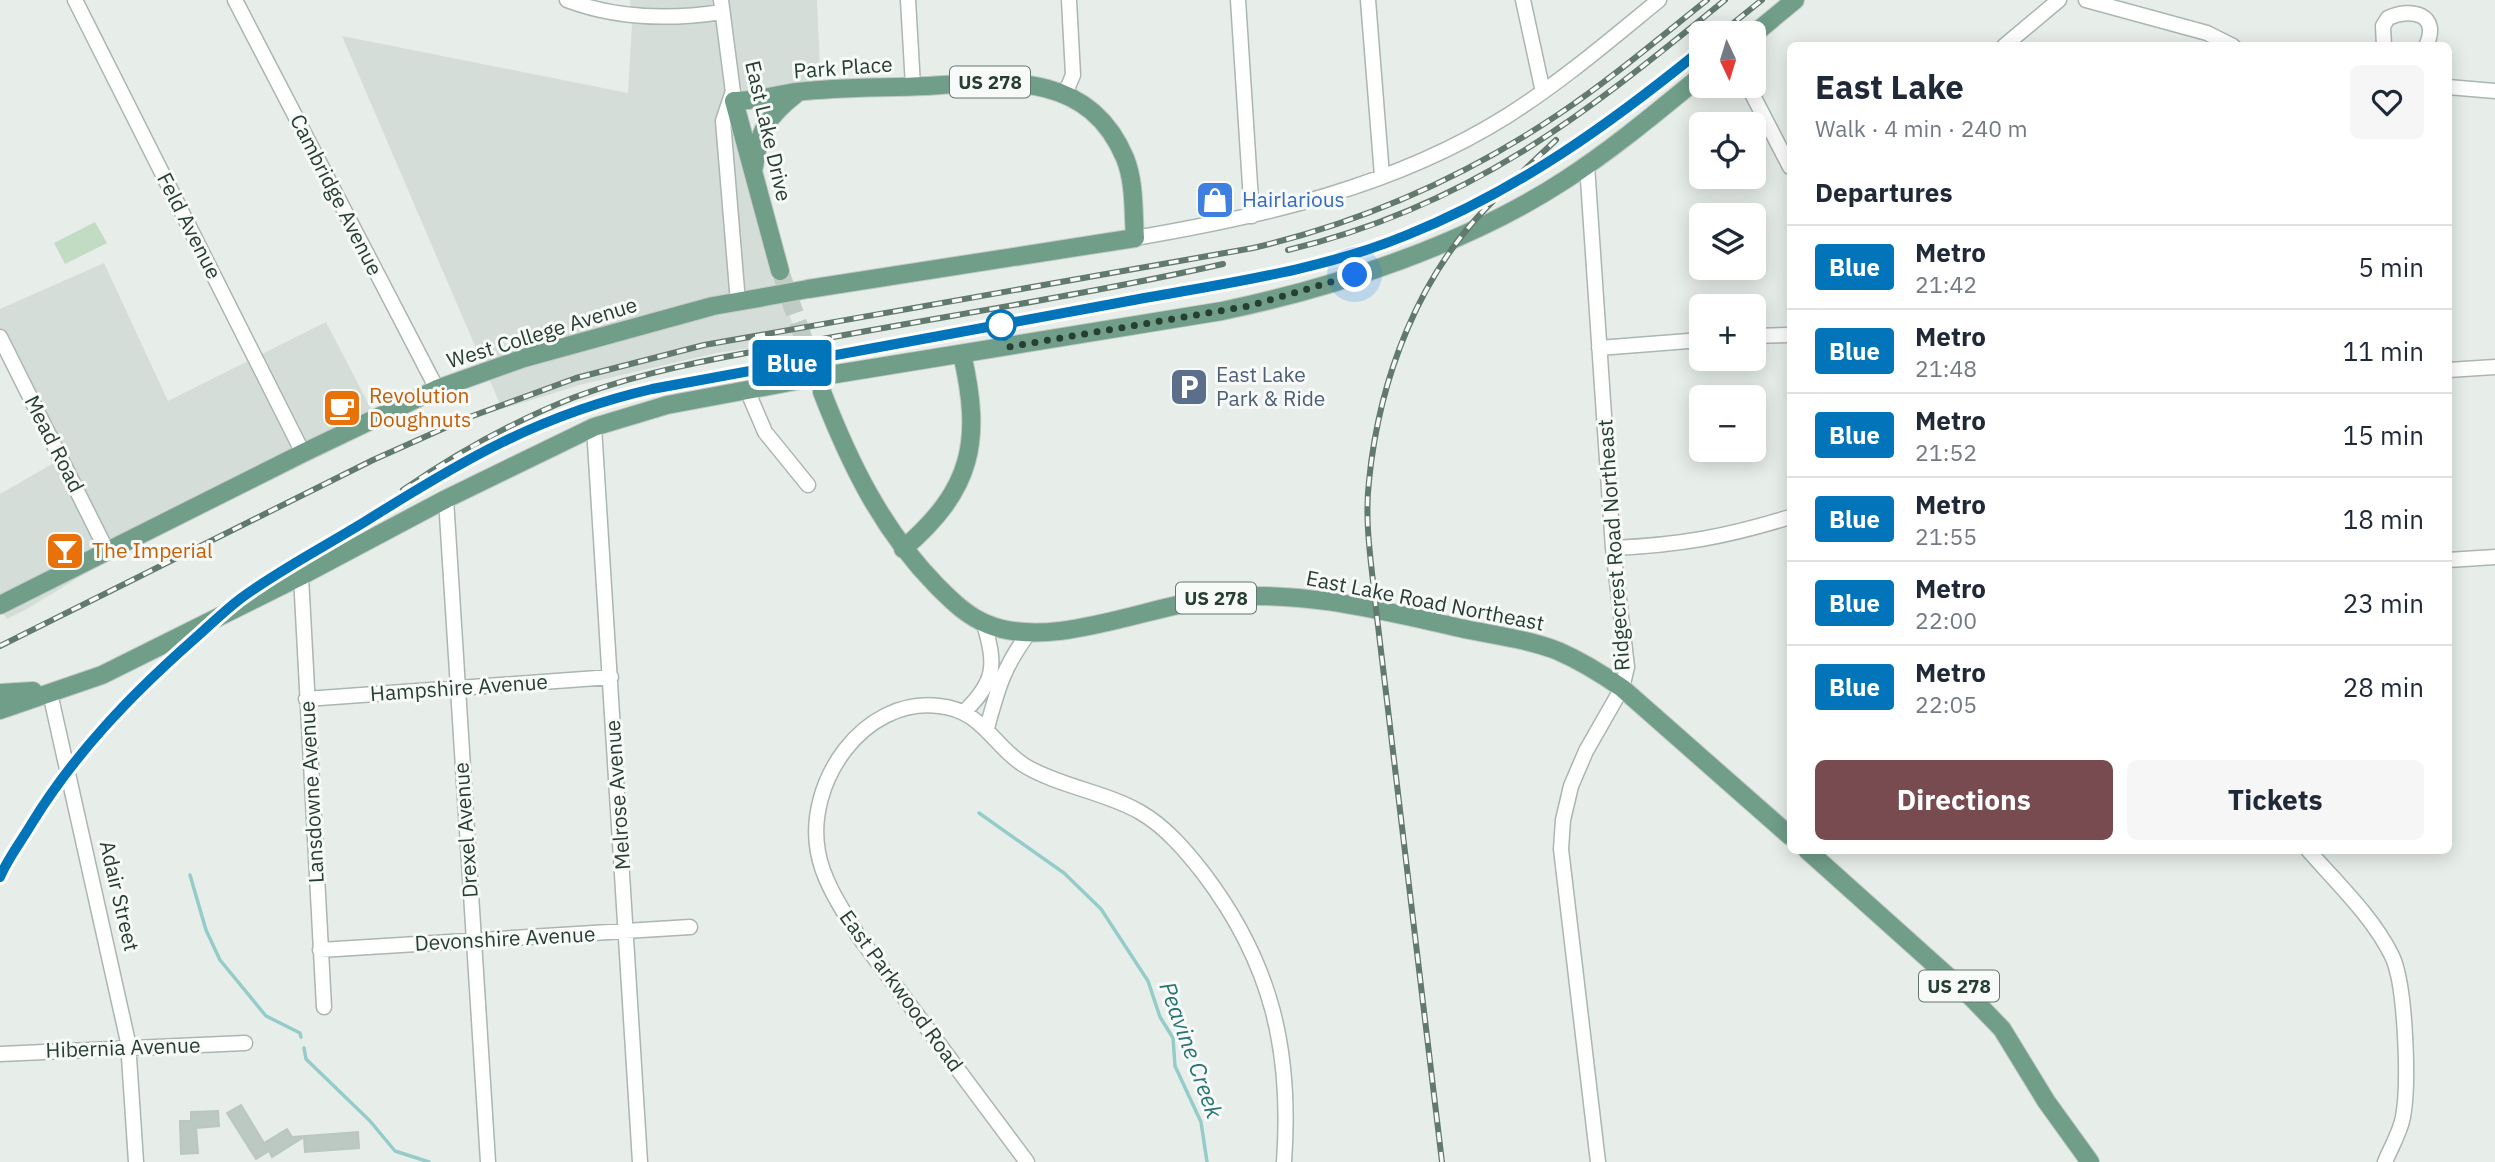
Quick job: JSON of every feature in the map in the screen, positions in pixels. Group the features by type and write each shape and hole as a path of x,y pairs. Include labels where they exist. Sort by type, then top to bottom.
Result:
{"main road":[{"path":"1766,24 1795,0"},
{"name":"US 278","path":"913,86 1009,81 1030,83 1065,94 1106,128 1125,159 1133,197 1135,237"},
{"path":"0,710 102,675 301,576 446,499 594,427 645,410 836,374 1142,326 1275,300 1377,268 1464,234 1539,196 1587,165 1689,85"},
{"name":"Park Place","path":"733,98 913,86"},
{"path":"753,176 758,139 767,121 798,92"},
{"name":"East Lake Drive","path":"733,98 780,271"},
{"name":"West College Avenue","path":"0,605 303,453 437,390 517,359 737,302 933,267 1135,237"},
{"path":"903,549 942,510 965,467 973,424 972,399 962,354"},
{"name":"East Lake Road Northeast","path":"822,393 845,451 866,493 903,549 950,600 985,624 1028,634 1062,631 1215,598 1294,597 1376,609 1544,647 1595,670 1622,688 1787,833"},
{"path":"0,693 38,690 50,692"},
{"name":"US 278","path":"1811,854 1972,998 1996,1023 2012,1043 2073,1142 2090,1162"}],"street":[{"name":"Feld Avenue","path":"75,0 303,453"},
{"name":"Cambridge Avenue","path":"235,0 437,390"},
{"path":"567,0 593,10 626,16 661,17 721,6"},
{"path":"908,0 913,86"},
{"path":"1065,94 1073,75 1069,0"},
{"path":"1238,0 1252,216"},
{"path":"1368,0 1382,176"},
{"path":"1523,0 1543,92"},
{"path":"1135,237 1252,216 1328,196 1467,139 1543,92 1659,0"},
{"path":"2009,42 2059,0"},
{"path":"2086,0 2207,33 2225,42"},
{"name":"East Lake Drive","path":"721,6 733,98"},
{"path":"2384,42 2383,26 2388,18 2405,12 2422,16 2429,24 2427,42"},
{"path":"2452,87 2495,91"},
{"path":"733,98 723,121 737,302"},
{"path":"1754,98 1787,161"},
{"name":"Ridgecrest Road Northeast","path":"1587,165 1613,548 1627,667 1622,688 1586,751 1571,786 1563,820 1561,849 1598,1162"},
{"path":"1766,336 1787,335"},
{"name":"Mead Road","path":"0,337 107,551"},
{"path":"1599,348 1689,341"},
{"path":"2452,370 2495,367"},
{"path":"747,390 765,432 808,485"},
{"name":"Melrose Avenue","path":"594,427 640,1162"},
{"name":"Drexel Avenue","path":"446,499 488,1162"},
{"path":"1613,548 1677,545 1734,535 1787,518"},
{"path":"2452,560 2495,557"},
{"name":"Lansdowne Avenue","path":"301,576 324,1007"},
{"path":"985,624 991,648 991,676 980,697 964,712 987,728 1000,747 1025,766 1110,798 1151,819 1179,844 1220,896 1261,975 1280,1038 1287,1099 1284,1162"},
{"path":"987,728 998,685 1013,654 1028,634"},
{"name":"Hampshire Avenue","path":"306,699 611,677"},
{"name":"Adair Street","path":"50,692 128,1047 136,1162"},
{"name":"East Parkwood Road","path":"964,712 939,706 916,706 884,718 852,740 830,771 819,803 818,852 839,904 859,937 1027,1162"},
{"path":"2311,854 2375,930 2397,969 2405,1066 2403,1114 2400,1130 2385,1162"},
{"name":"Devonshire Avenue","path":"320,950 690,926"},
{"name":"Hibernia Avenue","path":"0,1054 245,1043"}],"shaded area":[{"path":"630,0 817,0 821,93 724,103 771,276 801,341 716,353 583,384 502,409 342,36 628,93 632,25"},
{"path":"104,263 168,401 326,322 377,420 367,433 101,564 7,619 0,608 0,494 59,460 0,346 0,309"}],"green space":[{"path":"95,222 107,243 65,264 54,243"}],"building":[{"path":"241,1105 264,1143 287,1129 292,1137 358,1132 359,1148 305,1152 304,1137 272,1157 269,1151 256,1159 227,1113"},
{"path":"218,1111 219,1126 196,1128 198,1153 181,1154 180,1121 191,1121 191,1112"}],"waterway":[{"name":"Peavine Creek","path":"979,813 1064,873 1101,909 1148,981 1160,1017 1173,1038 1175,1066 1201,1122 1207,1162"},
{"path":"190,875 206,930 220,960 266,1016 300,1033 301,1037"},
{"path":"304,1048 306,1059 370,1121 395,1151 429,1162"}],"tunnel":[{"path":"780,271 821,389"}],"railway":[{"path":"0,646 373,460 467,418 576,378 704,345 1253,248 1373,211 1450,177 1523,137 1597,87 1707,0"},
{"path":"1288,250 1353,231 1413,209 1522,152 1622,82 1725,0"},
{"path":"1736,21 1762,0"},
{"path":"508,438 575,411 652,389 1269,275 1374,247 1447,217 1524,177 1597,129 1689,59"},
{"path":"1520,174 1556,140"},
{"path":"1442,1162 1367,513 1374,443 1382,404 1407,330 1444,261 1493,201"},
{"path":"403,490 444,463 530,416 575,397 634,378 725,357 1071,295 1223,264"}],"metro line":[{"name":"Blue","path":"0,877 55,786 118,710 134,692 240,599 454,466 513,435 575,411 652,389 1299,268 1372,248 1442,220 1527,177 1587,139 1689,60"}],"place":[{"name":"Hairlarious","path":"1215,200"},
{"name":"East Lake Park & Ride","path":"1189,387"},
{"name":"Revolution Doughnuts","path":"342,408"},
{"name":"The Imperial","path":"65,551"}],"route":[{"path":"1001,325 1008,347 1249,306 1355,275"}]}
